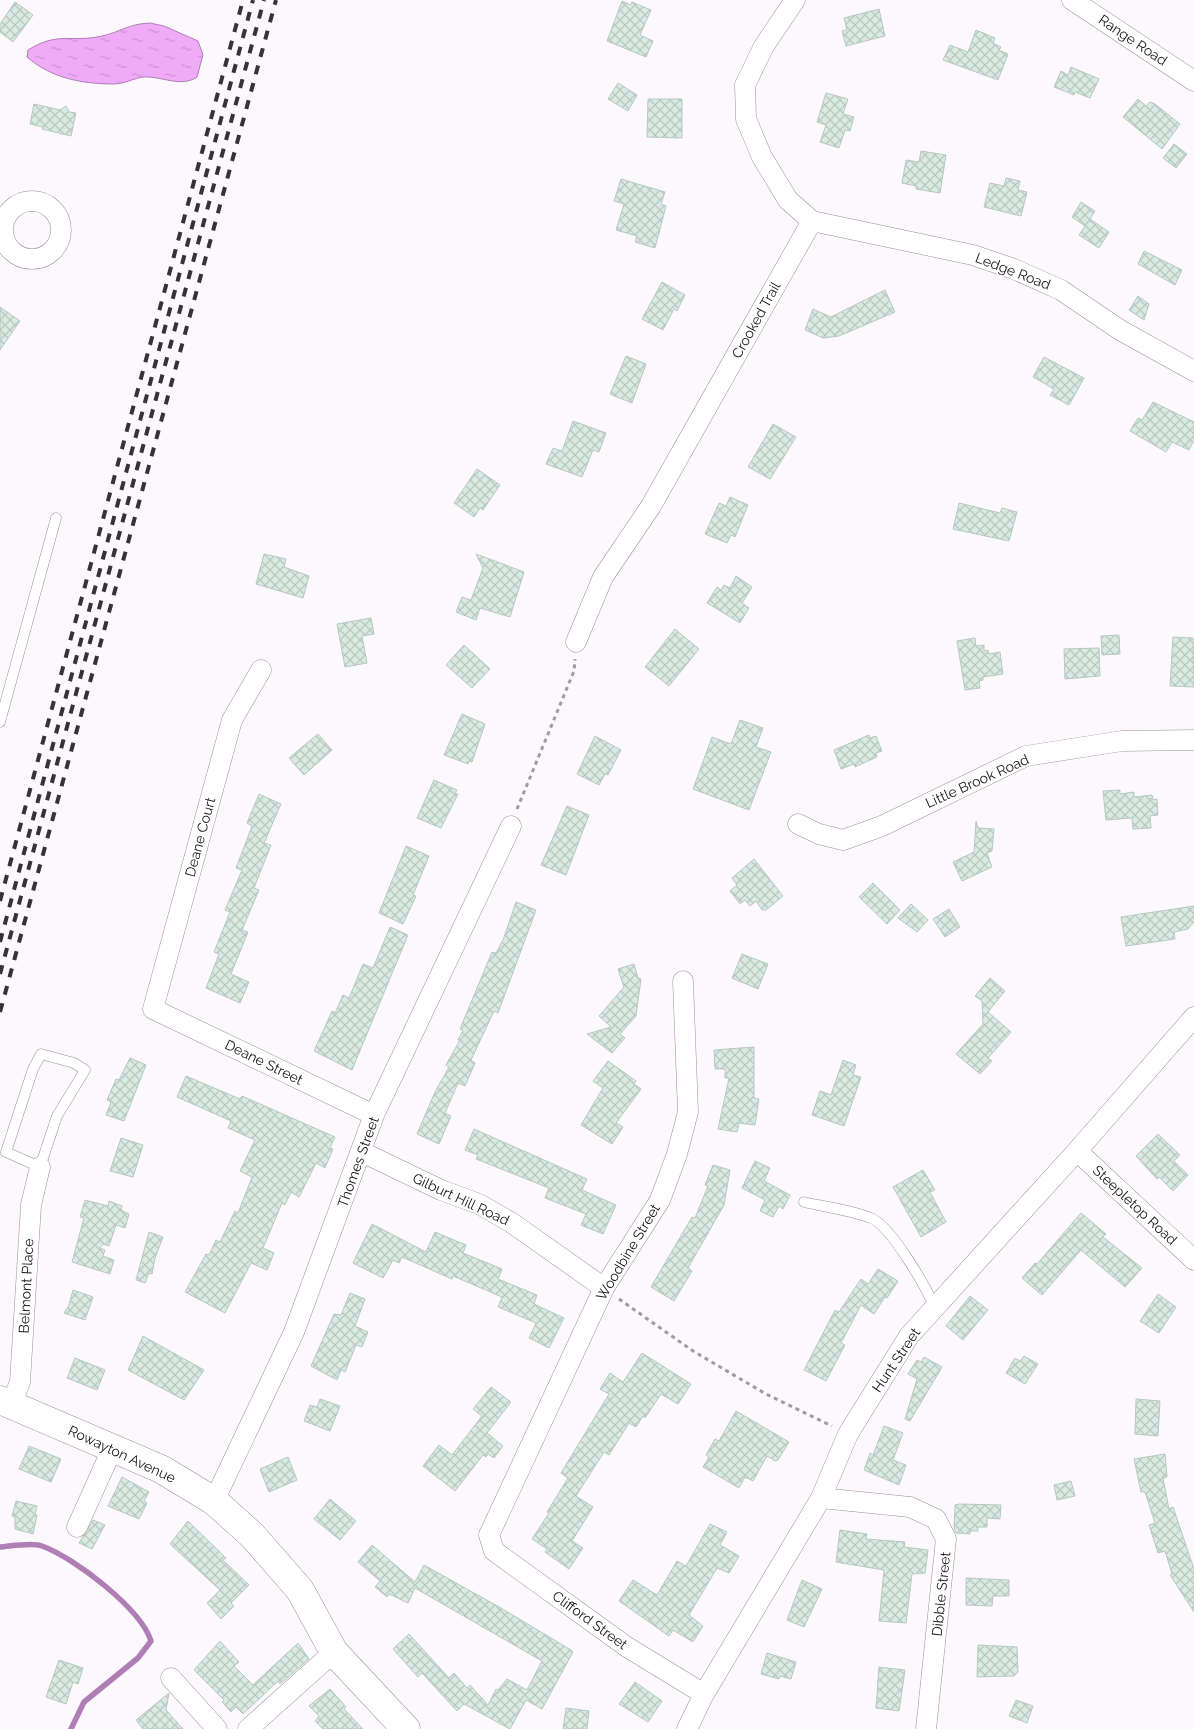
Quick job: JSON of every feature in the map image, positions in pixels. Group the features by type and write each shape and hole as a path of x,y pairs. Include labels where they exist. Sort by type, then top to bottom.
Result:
{"street":[{"path":"795,0 764,46 745,85 746,119 762,157 788,200 812,221"},
{"name":"Range Road","path":"1072,0 1194,80"},
{"name":"Ledge Road","path":"812,221 973,255 1014,269 1061,290 1120,330 1194,370"},
{"name":"Crooked Trail","path":"576,642 603,577 652,506 812,221"},
{"name":"Deane Court","path":"153,1009 232,720 261,670"},
{"name":"Little Brook Road","path":"798,824 820,834 843,840 882,826 1026,756 1122,741 1194,740"},
{"name":"Thomes Street","path":"214,1501 294,1332 362,1152 374,1115 511,826"},
{"name":"Woodbine Street","path":"489,1535 604,1288 660,1200 677,1154 688,1112 683,981"},
{"name":"Deane Street","path":"153,1009 374,1115"},
{"name":"Hunt Street","path":"687,1729 704,1694 821,1498 848,1434 910,1336 1077,1151 1194,1017"},
{"name":"Steepletop Road","path":"1077,1151 1194,1260"},
{"name":"Gilburt Hill Road","path":"362,1152 441,1190 479,1204 512,1223 604,1288"},
{"name":"Belmont Place","path":"6,1403 20,1382 31,1205 40,1167"},
{"name":"Rowayton Avenue","path":"6,1403 161,1469 214,1501 252,1535 300,1590 334,1652 406,1729"},
{"path":"78,1527 113,1447"},
{"name":"Dibble Street","path":"821,1498 910,1507 936,1519 946,1539 926,1729"},
{"name":"Clifford Street","path":"489,1535 494,1551 627,1647 704,1694"},
{"path":"248,1729 334,1652"},
{"path":"171,1678 217,1729"}],"lane":[{"path":"0,722 56,518"},
{"path":"41,1054 74,1063 85,1070 57,1116 40,1167 6,1152 32,1069 41,1054"},
{"path":"804,1202 864,1216 879,1223 923,1282 935,1308"}],"path":[{"path":"511,826 574,671 576,642"},
{"path":"604,1288 693,1351 766,1394 848,1434"}],"water":[{"path":"150,23 164,26 198,41 203,55 197,77 185,82 144,77 118,84 90,83 57,75 27,57 28,50 48,41 91,38 130,26"}],"building":[{"path":"622,1 631,5 632,2 651,10 640,35 653,41 646,57 607,41"},
{"path":"15,2 33,15 13,42 0,32 0,24"},
{"path":"879,9 885,36 846,46 842,31 847,30 844,18"},
{"path":"976,30 995,38 993,43 1001,47 999,50 1008,54 998,80 943,60 950,45 968,52"},
{"path":"1071,67 1099,79 1090,98 1075,92 1074,95 1054,87 1061,71 1068,75"},
{"path":"618,83 637,95 628,111 608,99"},
{"path":"826,93 848,99 843,114 854,117 850,131 845,130 839,148 820,142 826,125 817,122"},
{"path":"648,99 682,99 682,138 647,137"},
{"path":"1138,99 1146,106 1150,102 1155,104 1180,124 1162,149 1123,117"},
{"path":"34,104 60,110 66,106 69,112 76,113 71,136 30,124"},
{"path":"1174,144 1187,154 1176,168 1163,158"},
{"path":"921,151 946,155 940,193 916,189 916,186 902,183 906,160 919,162"},
{"path":"1006,178 1020,181 1018,190 1027,192 1021,216 984,207 990,183 1004,186"},
{"path":"621,179 665,192 661,204 666,206 655,248 635,242 637,236 616,230 624,204 614,201"},
{"path":"1081,202 1095,211 1090,219 1109,232 1099,248 1079,235 1085,226 1072,217"},
{"path":"1144,251 1182,270 1175,285 1138,264"},
{"path":"662,282 685,295 677,311 674,309 663,330 642,319"},
{"path":"885,290 895,312 839,336 823,338 805,330 813,309 831,317"},
{"path":"1138,296 1149,304 1144,320 1129,310"},
{"path":"0,307 20,321 0,350"},
{"path":"626,356 646,364 632,403 610,394"},
{"path":"1044,357 1084,378 1069,405 1050,395 1054,389 1033,377"},
{"path":"1153,402 1194,422 1194,440 1189,450 1172,442 1166,452 1130,431 1138,418 1142,420"},
{"path":"573,421 606,433 599,452 593,450 582,477 546,464 553,448 562,451"},
{"path":"773,424 796,437 770,479 748,467"},
{"path":"477,469 500,485 483,510 480,508 474,517 454,503"},
{"path":"730,497 748,505 735,537 731,535 727,543 705,534 719,503 726,506"},
{"path":"959,503 1000,513 1002,508 1017,512 1009,541 953,529"},
{"path":"264,554 286,559 284,567 309,576 303,598 256,584"},
{"path":"476,554 524,572 510,617 480,608 476,620 456,612 462,597 471,600 483,568"},
{"path":"736,576 752,587 742,603 749,608 740,623 707,603 717,587 721,590 724,585 730,588"},
{"path":"371,618 374,634 362,636 367,663 345,667 337,624"},
{"path":"675,629 699,649 669,686 645,667"},
{"path":"1119,635 1120,654 1102,655 1101,636"},
{"path":"1173,637 1193,638 1194,687 1170,686"},
{"path":"975,638 976,646 984,645 984,651 988,650 989,654 1000,652 1003,674 983,677 983,680 979,681 980,688 965,690 957,641"},
{"path":"464,645 490,669 472,688 446,665"},
{"path":"1099,648 1100,676 1065,679 1064,649"},
{"path":"462,714 485,724 472,762 469,761 468,764 444,755"},
{"path":"740,720 763,728 756,747 771,752 749,810 693,789 712,737 731,744"},
{"path":"318,734 332,750 304,775 289,758"},
{"path":"869,735 870,738 876,736 882,751 876,753 877,757 855,767 854,764 841,769 834,750"},
{"path":"595,736 621,750 608,775 605,774 599,785 577,774"},
{"path":"434,780 457,790 455,793 458,794 441,828 417,818"},
{"path":"1120,790 1120,794 1134,792 1134,797 1152,795 1153,800 1157,799 1158,815 1150,816 1151,828 1133,829 1132,818 1106,820 1103,791"},
{"path":"259,794 281,804 264,843 271,845 254,888 259,890 242,930 248,932 231,974 249,982 240,1003 206,988 219,954 214,952 230,912 225,910 242,870 236,868 252,826 247,823"},
{"path":"567,806 589,815 566,875 541,865"},
{"path":"976,821 978,828 994,829 992,851 987,853 992,867 962,881 953,862 974,852"},
{"path":"406,846 429,856 413,895 416,896 403,924 379,913"},
{"path":"754,859 783,896 766,910 762,910 756,901 750,906 745,900 740,904 730,891 737,885 732,878"},
{"path":"873,883 900,910 887,924 859,897"},
{"path":"516,902 536,910 498,1013 494,1011 471,1060 475,1063 465,1086 458,1083 445,1113 451,1116 439,1144 417,1134 435,1092 449,1067 446,1065 460,1040 458,1040 463,1030 460,1029 492,952 496,953 503,940"},
{"path":"911,904 928,920 917,932 898,918"},
{"path":"1194,906 1194,922 1188,929 1174,932 1175,939 1126,946 1121,917"},
{"path":"949,909 960,927 945,937 933,919"},
{"path":"390,927 408,935 352,1070 314,1051 332,1011 335,1013 343,995 349,998 363,964 373,968"},
{"path":"742,954 768,964 758,989 732,978"},
{"path":"634,964 638,978 641,979 636,1016 620,1034 625,1038 612,1053 587,1034 611,1027 599,1016 624,987 618,969"},
{"path":"990,978 1005,991 988,1012 1011,1032 988,1058 992,1061 980,1074 956,1054 983,1024 982,1001 975,996"},
{"path":"754,1047 754,1098 759,1099 755,1125 739,1123 737,1132 718,1129 729,1078 725,1078 725,1069 715,1069 714,1050"},
{"path":"130,1058 146,1065 124,1121 106,1115 111,1102 107,1100 116,1079 119,1080"},
{"path":"843,1060 856,1065 853,1075 861,1077 844,1126 812,1115 820,1091 831,1095"},
{"path":"608,1061 636,1081 634,1084 641,1089 616,1123 623,1127 612,1144 581,1125 603,1088 593,1081"},
{"path":"186,1076 240,1099 242,1096 335,1137 330,1148 333,1149 325,1168 316,1163 299,1197 291,1192 285,1205 282,1203 263,1248 274,1253 267,1270 251,1263 225,1313 185,1292 206,1254 209,1255 216,1240 220,1242 235,1211 238,1213 252,1177 240,1171 255,1140 228,1128 231,1121 177,1097"},
{"path":"474,1129 587,1179 582,1190 616,1205 603,1234 581,1225 586,1214 545,1198 549,1188 476,1159 478,1155 465,1150"},
{"path":"1158,1134 1180,1155 1174,1161 1188,1175 1173,1191 1159,1177 1157,1179 1136,1156"},
{"path":"121,1138 143,1145 133,1177 110,1171"},
{"path":"755,1161 770,1168 764,1181 790,1195 783,1209 779,1206 773,1217 760,1211 765,1200 742,1188"},
{"path":"713,1165 730,1170 724,1205 688,1268 692,1271 674,1301 651,1287 692,1217 695,1218 708,1186 705,1185"},
{"path":"923,1170 935,1190 930,1192 946,1222 921,1237 893,1187"},
{"path":"85,1200 108,1206 109,1201 122,1206 121,1210 129,1214 125,1228 116,1225 109,1246 103,1244 100,1248 105,1250 103,1256 114,1260 110,1274 72,1262 84,1218 80,1217"},
{"path":"1081,1213 1106,1234 1103,1237 1142,1268 1125,1287 1081,1250 1042,1295 1022,1278 1035,1263 1037,1264"},
{"path":"372,1224 426,1252 435,1232 466,1245 463,1253 502,1269 498,1279 537,1295 534,1304 564,1318 549,1348 529,1338 536,1323 498,1307 502,1297 453,1276 452,1279 402,1257 399,1263 393,1260 383,1278 353,1263"},
{"path":"149,1232 163,1237 155,1258 152,1274 149,1273 145,1283 136,1280"},
{"path":"878,1269 898,1281 887,1298 885,1297 874,1314 861,1305 841,1343 845,1345 826,1381 804,1370 835,1310 839,1312 861,1279 868,1284"},
{"path":"73,1290 93,1297 85,1320 64,1313 69,1305"},
{"path":"350,1293 365,1299 355,1326 368,1332 362,1347 356,1345 345,1372 341,1370 337,1380 311,1366 334,1314 341,1315"},
{"path":"1158,1294 1176,1307 1159,1333 1140,1321"},
{"path":"970,1296 988,1310 963,1340 946,1326"},
{"path":"143,1336 204,1370 184,1400 128,1370"},
{"path":"642,1353 691,1384 678,1404 661,1394 645,1418 643,1416 636,1427 629,1423 609,1455 604,1452 576,1496 593,1507 572,1541 583,1548 569,1569 545,1552 547,1549 532,1539 568,1478 561,1473 609,1394 600,1389 610,1373 623,1382"},
{"path":"1024,1356 1038,1364 1025,1384 1006,1373 1015,1358 1020,1361"},
{"path":"924,1357 942,1367 910,1421 905,1419 917,1379 908,1374 917,1360 921,1362"},
{"path":"75,1358 105,1370 97,1390 67,1378"},
{"path":"491,1387 511,1402 487,1433 503,1446 494,1458 488,1454 486,1457 483,1455 455,1491 423,1466 439,1445 452,1455 482,1416 473,1409"},
{"path":"320,1399 340,1406 330,1431 304,1421 310,1405 317,1407"},
{"path":"1136,1399 1160,1401 1158,1436 1135,1434"},
{"path":"736,1411 789,1442 778,1460 775,1461 767,1456 753,1481 745,1477 739,1488 703,1467 709,1457 706,1455 715,1439 719,1441"},
{"path":"884,1426 903,1433 893,1460 906,1465 899,1485 864,1470 870,1453 873,1455"},
{"path":"29,1446 61,1459 51,1482 19,1469"},
{"path":"1165,1454 1167,1477 1163,1478 1169,1509 1173,1507 1194,1569 1194,1612 1170,1575 1172,1574 1165,1551 1158,1553 1149,1525 1155,1523 1145,1492 1141,1492 1134,1459"},
{"path":"288,1457 297,1480 269,1492 260,1469"},
{"path":"122,1477 149,1492 144,1501 147,1503 139,1519 108,1506"},
{"path":"1071,1481 1075,1496 1057,1500 1054,1485"},
{"path":"330,1499 356,1521 340,1540 314,1519"},
{"path":"16,1501 37,1506 33,1534 15,1529 15,1517 12,1516"},
{"path":"955,1505 1001,1505 1000,1519 987,1518 987,1527 978,1527 978,1531 970,1531 970,1534 956,1533 954,1529"},
{"path":"93,1520 105,1525 92,1549 79,1543"},
{"path":"188,1521 226,1558 223,1560 249,1585 231,1603 234,1606 221,1619 207,1603 220,1590 170,1544"},
{"path":"710,1524 727,1532 720,1545 739,1556 729,1573 717,1568 689,1615 703,1626 693,1642 673,1630 669,1636 619,1601 633,1580 657,1595 677,1561 686,1566"},
{"path":"840,1530 867,1534 866,1539 905,1542 904,1547 928,1550 925,1573 912,1574 906,1623 879,1621 884,1570 836,1562"},
{"path":"372,1545 415,1582 424,1565 571,1650 573,1652 542,1709 526,1700 510,1729 464,1704 457,1711 422,1673 418,1677 393,1649 409,1634 449,1678 454,1673 467,1688 470,1685 488,1705 496,1689 498,1690 507,1679 527,1690 542,1661 415,1588 408,1603 389,1594 387,1597 375,1587 380,1581 358,1562"},
{"path":"966,1578 1009,1580 1009,1596 993,1596 992,1606 966,1605"},
{"path":"802,1580 822,1589 804,1627 787,1620"},
{"path":"220,1641 239,1662 234,1666 253,1685 298,1643 309,1659 280,1684 278,1681 243,1714 236,1707 231,1712 222,1702 224,1700 194,1670"},
{"path":"978,1645 1017,1647 1018,1672 1014,1676 977,1677"},
{"path":"767,1653 796,1662 791,1679 780,1676 779,1679 761,1674"},
{"path":"59,1660 83,1668 78,1684 73,1682 66,1704 46,1697"},
{"path":"879,1667 905,1670 899,1711 876,1708"},
{"path":"635,1682 662,1701 648,1722 619,1704"},
{"path":"330,1689 346,1707 344,1709 363,1729 323,1729 315,1721 319,1716 309,1706"},
{"path":"169,1693 166,1710 183,1729 143,1729 136,1720"},
{"path":"1016,1700 1033,1706 1027,1723 1009,1716"},
{"path":"566,1708 589,1711 587,1729 563,1729"}],"waterway":[{"path":"0,1547 27,1544 38,1545 72,1561 121,1600 145,1628 151,1641 138,1658 84,1702 71,1729"}],"railway":[{"path":"0,901 243,0"},
{"path":"0,942 253,0"},
{"path":"0,974 264,0"},
{"path":"0,1012 276,0"}]}
